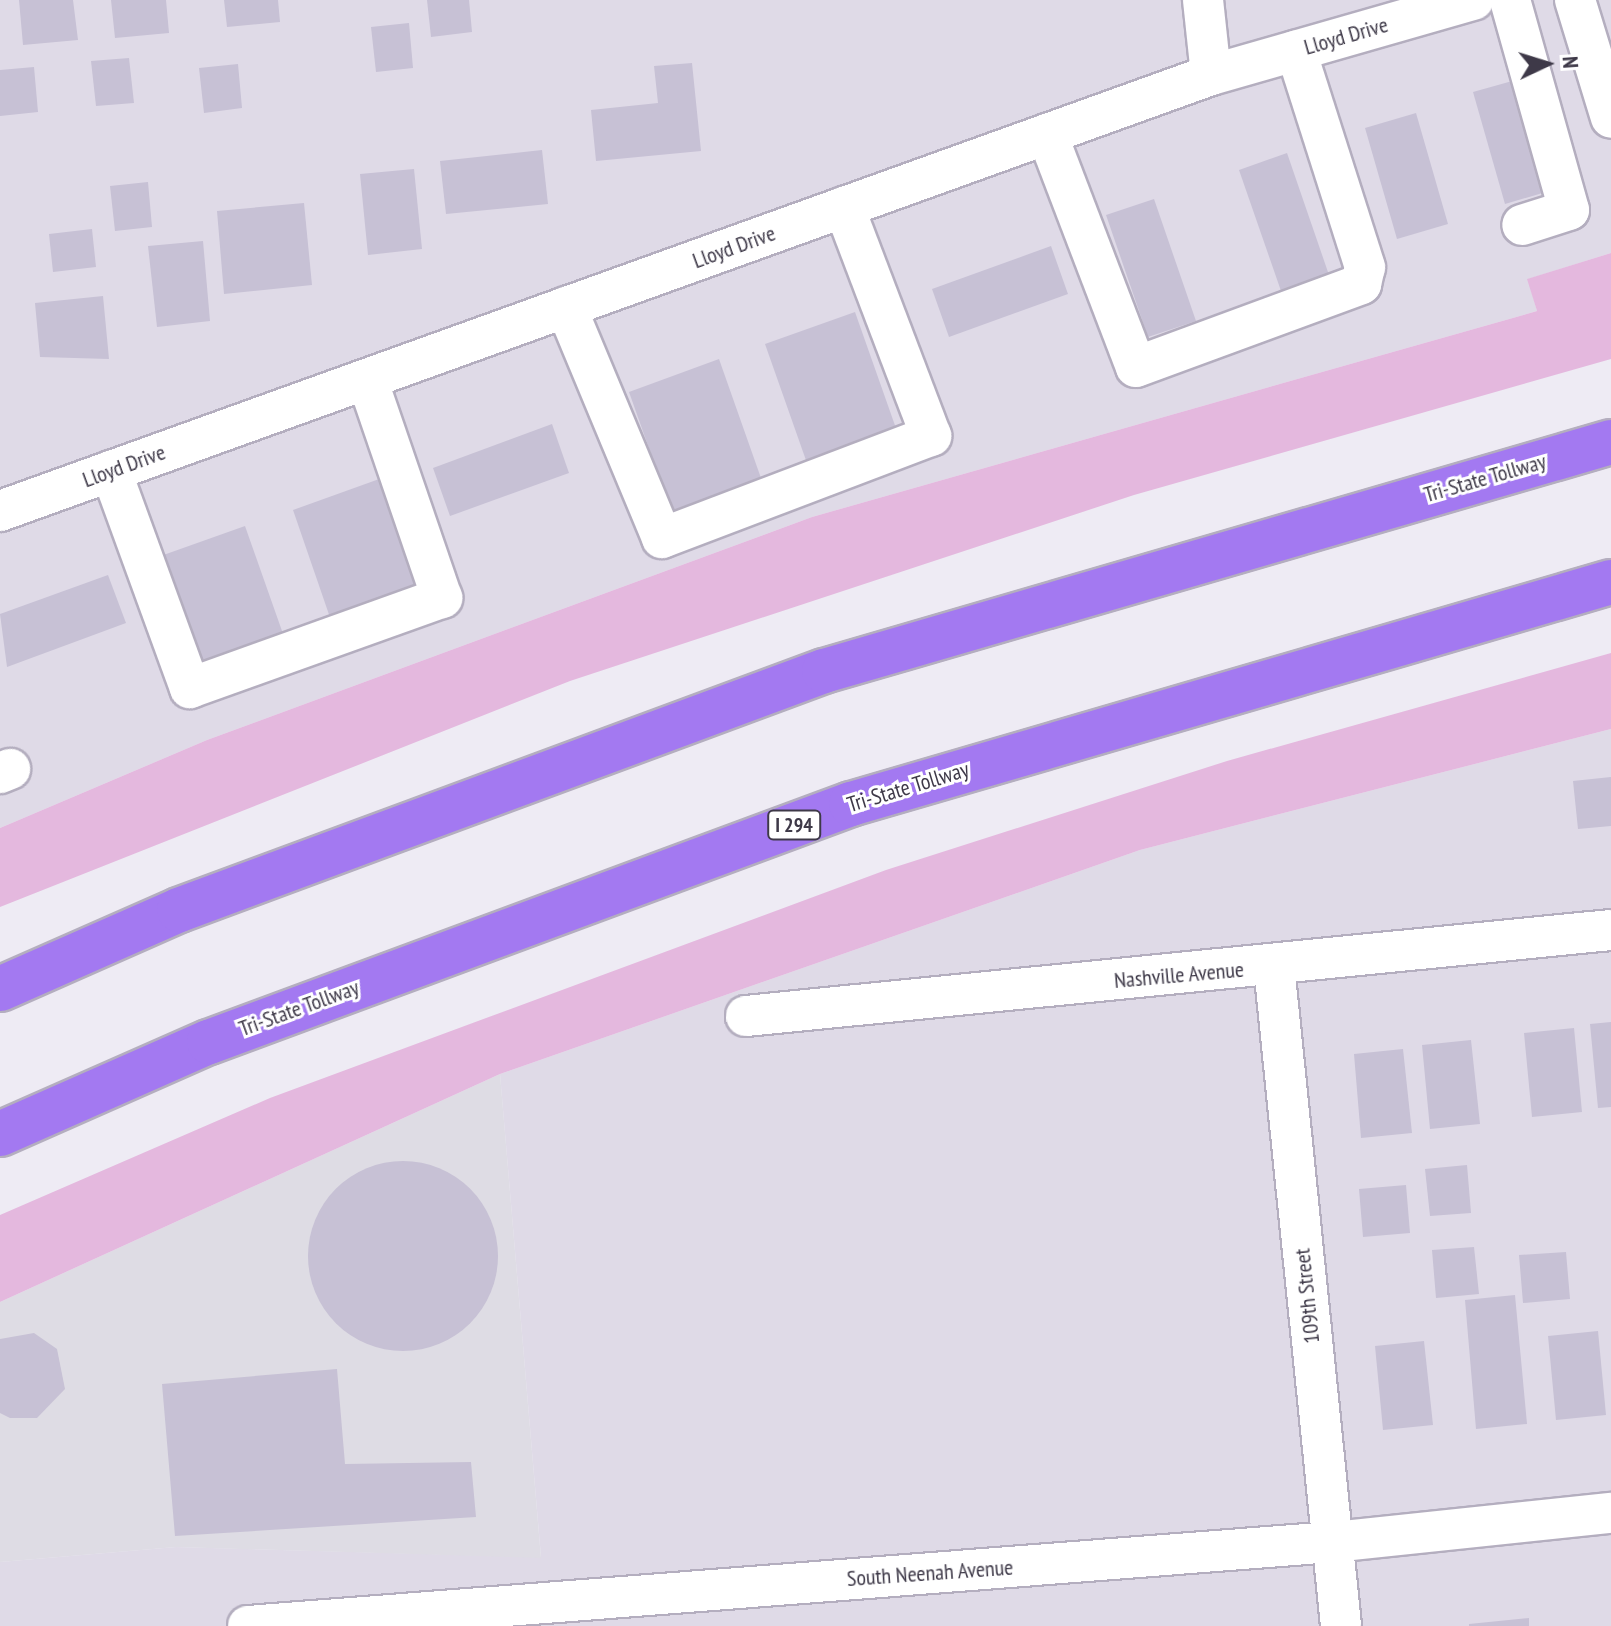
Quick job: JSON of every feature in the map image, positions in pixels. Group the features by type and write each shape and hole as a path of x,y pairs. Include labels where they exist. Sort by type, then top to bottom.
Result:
{"highway":[{"name":"Tri-State Tollway","path":"0,989 179,910 824,671 1611,442"},
{"name":"Tri-State Tollway","path":"0,1134 209,1042 851,804 1611,582"}],"street":[{"path":"1203,0 1211,75"},
{"name":"Lloyd Drive","path":"0,511 1211,75 1473,0"},
{"path":"1510,0 1569,210 1522,225"},
{"path":"1575,0 1611,118"},
{"path":"1047,134 1136,367 1361,284 1365,267 1296,51"},
{"path":"566,307 662,538 931,436 844,207"},
{"path":"111,471 190,688 442,598 367,379"},
{"name":"Nashville Avenue","path":"746,1016 1274,966 1611,930"},
{"name":"109th Street","path":"1274,966 1341,1626"},
{"name":"South Neenah Avenue","path":"248,1626 1333,1542 1611,1513"}],"shaded area":[{"path":"0,0 1611,0 1611,253 1528,279 1537,311 812,517 207,740 0,828"},
{"path":"1611,253 1611,359 1134,495 570,681 0,907 0,828 207,740 812,517 1537,311 1527,279"},
{"path":"1611,653 1611,729 1140,850 500,1074 0,1302 0,1215 270,1098 886,870 1227,761"},
{"path":"1611,729 1611,1626 0,1626 0,1562 176,1547 541,1557 500,1074 1140,850"},
{"path":"500,1074 541,1558 176,1547 0,1562 0,1302"}],"building":[{"path":"19,0 73,0 78,40 23,45"},
{"path":"111,0 166,0 169,33 115,38"},
{"path":"224,0 278,0 280,22 227,27"},
{"path":"427,0 469,0 472,32 431,37"},
{"path":"409,23 413,68 376,72 371,27"},
{"path":"129,58 134,103 96,106 91,61"},
{"path":"692,63 701,151 596,161 591,110 658,103 654,66"},
{"path":"238,64 242,108 204,113 199,68"},
{"path":"34,67 38,112 0,116 0,70"},
{"path":"1523,78 1556,189 1505,204 1473,92"},
{"path":"1416,113 1448,224 1397,239 1365,128"},
{"path":"542,150 548,204 446,214 440,161"},
{"path":"1287,153 1329,275 1281,291 1239,170"},
{"path":"414,169 422,249 368,255 360,174"},
{"path":"148,182 152,227 115,231 110,186"},
{"path":"1154,199 1196,321 1148,337 1106,215"},
{"path":"304,203 312,285 224,294 217,211"},
{"path":"92,229 96,267 53,272 49,234"},
{"path":"203,241 210,321 157,327 148,246"},
{"path":"1051,246 1068,294 949,337 932,289"},
{"path":"103,296 109,359 40,357 35,303"},
{"path":"855,312 898,434 808,466 765,344"},
{"path":"719,359 762,481 672,513 629,392"},
{"path":"552,424 569,473 450,516 433,468"},
{"path":"382,478 425,600 335,632 293,510"},
{"path":"245,526 288,648 198,680 155,558"},
{"path":"108,575 126,623 7,667 0,614"},
{"path":"1611,777 1611,826 1578,829 1573,781"},
{"path":"1611,1022 1611,1107 1598,1108 1590,1024"},
{"path":"1574,1028 1582,1112 1532,1117 1524,1033"},
{"path":"1471,1040 1480,1124 1430,1129 1422,1045"},
{"path":"1403,1049 1412,1133 1361,1138 1354,1054"},
{"path":"403,1161 439,1168 470,1189 491,1220 498,1256 491,1292 470,1323 439,1344 403,1351 367,1344 336,1323 315,1292 308,1256 315,1220 336,1189 367,1168"},
{"path":"1467,1165 1471,1213 1430,1216 1425,1169"},
{"path":"1406,1185 1410,1233 1363,1237 1359,1189"},
{"path":"1474,1247 1479,1294 1436,1298 1432,1250"},
{"path":"1566,1252 1570,1299 1523,1303 1519,1255"},
{"path":"1515,1295 1527,1424 1476,1429 1465,1300"},
{"path":"1598,1331 1606,1415 1556,1420 1548,1336"},
{"path":"34,1333 57,1349 65,1389 37,1418 10,1418 0,1413 0,1339"},
{"path":"1424,1341 1433,1425 1383,1430 1375,1346"},
{"path":"337,1369 345,1464 471,1462 476,1517 175,1536 162,1384"},
{"path":"1529,1618 1529,1626 1469,1626 1469,1624"}]}
